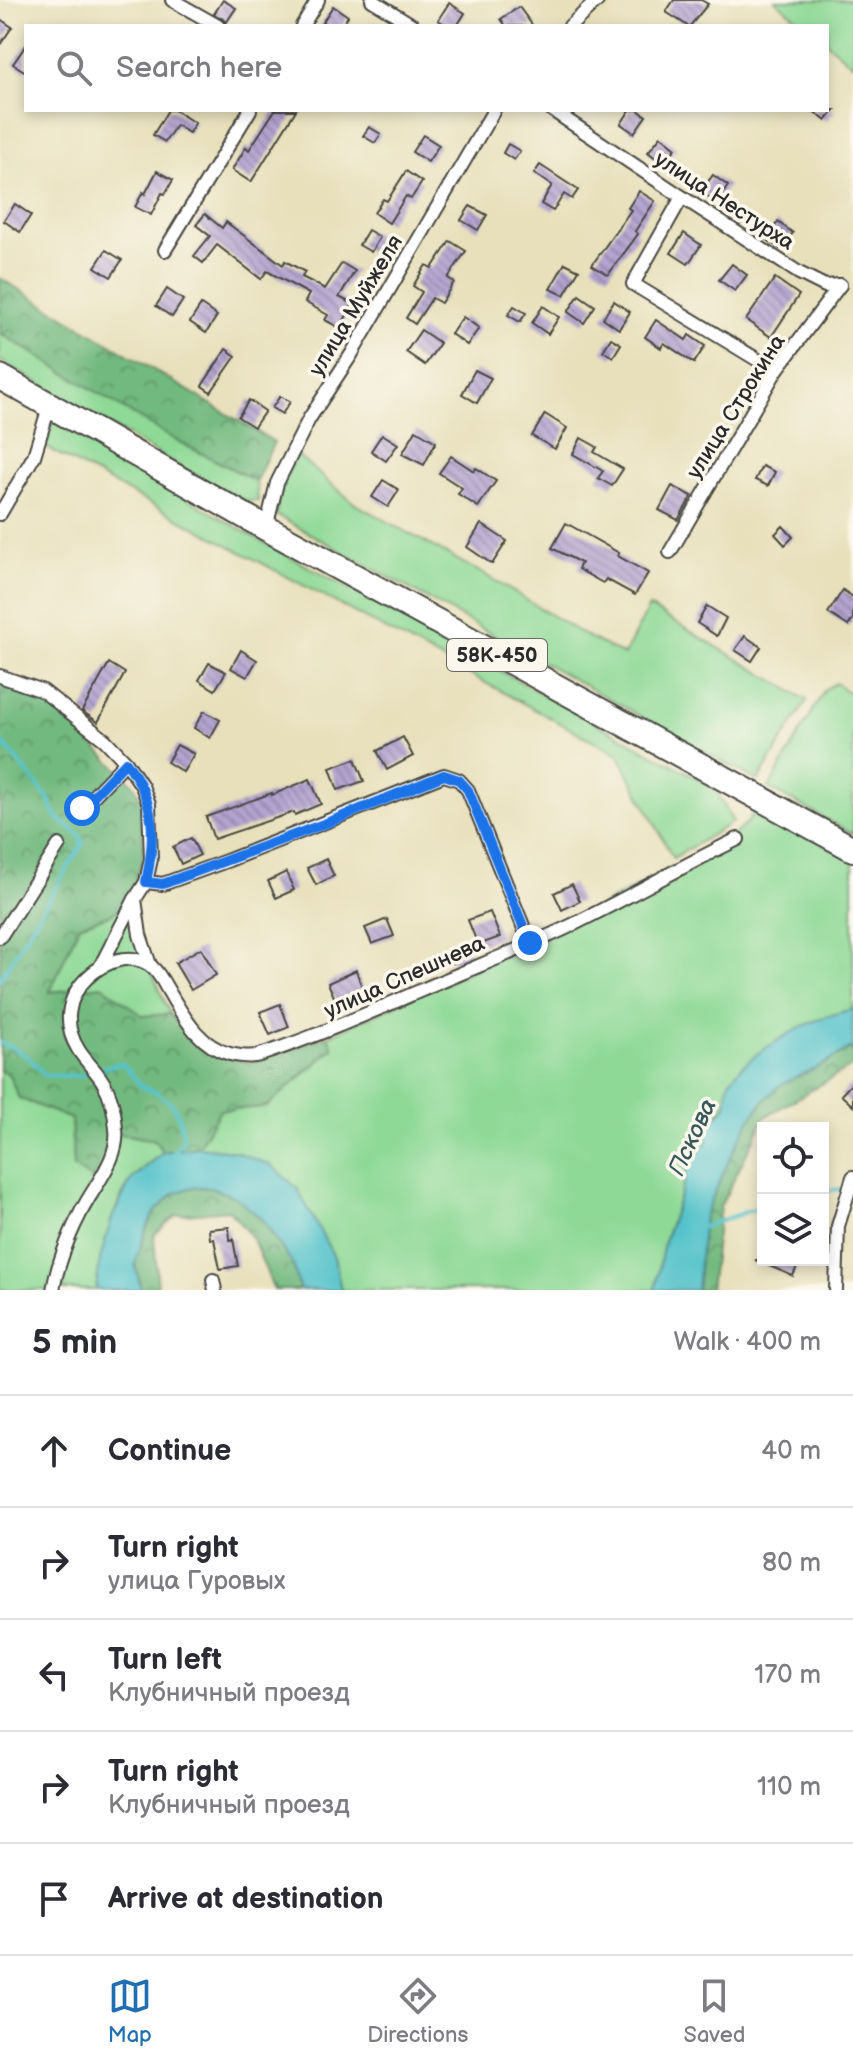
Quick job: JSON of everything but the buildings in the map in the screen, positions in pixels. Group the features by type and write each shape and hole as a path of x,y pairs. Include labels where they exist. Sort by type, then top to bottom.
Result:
{"highway":[{"name":"58К-450","path":"0,377 266,528 853,849"}],"street":[{"path":"172,0 214,24"},
{"path":"303,24 318,0"},
{"path":"372,0 411,24"},
{"path":"572,24 598,0"},
{"path":"165,250 249,112"},
{"name":"улица Муйжеля","path":"266,528 277,483 309,419 351,355 493,112"},
{"name":"улица Нестурха","path":"555,112 799,273 825,286 840,285"},
{"path":"682,197 633,284 776,371"},
{"name":"улица Строкина","path":"670,552 776,371 840,285"},
{"path":"1,512 34,456 49,407"},
{"path":"0,676 43,691 105,740 135,775 149,804 151,859 146,882 100,967"},
{"path":"82,808 126,762"},
{"path":"146,882 163,884 444,775 459,780 468,790 530,943"},
{"name":"улица Спешнева","path":"150,965 200,1037 216,1050 255,1057 323,1033 567,927 738,839"},
{"path":"0,937 59,845"},
{"path":"135,899 140,935 150,965"},
{"path":"53,1290 78,1217 115,1147 117,1130 105,1085 76,1047 69,1027 68,1012 73,994 100,967 121,958 150,965"},
{"path":"836,1290 838,1226 853,1177"}],"green space":[{"path":"775,0 853,0 853,65 829,45 829,24 804,24"},
{"path":"0,278 274,442 256,481 175,440 0,333"},
{"path":"0,333 175,440 256,481 258,501 244,501 182,468 0,360"},
{"path":"52,421 268,545 714,787 733,822 673,858 618,754 45,447"},
{"path":"297,455 355,504 624,655 649,607 807,700 758,781 276,515 281,485"},
{"path":"0,682 37,695 134,785 142,801 143,858 127,904 109,915 79,925 50,992 103,986 143,1016 170,1014 199,1048 250,1063 328,1036 333,1048 266,1107 220,1110 198,1147 163,1152 155,1140 115,1133 109,1156 91,1179 73,1167 71,1119 19,1098 8,1073 0,1070"},
{"path":"836,683 853,696 853,834 769,788 825,689"},
{"path":"756,809 853,859 853,1009 817,1020 743,1065 729,1085 726,1104 709,1123 706,1131 709,1141 699,1152 690,1154 684,1184 664,1242 655,1290 341,1290 334,1257 296,1188 271,1165 233,1151 198,1147 220,1110 266,1107 333,1049 328,1036 532,943 735,834"},
{"path":"127,904 170,1014 143,1016 103,986 49,992 79,925 109,915"},
{"path":"853,1047 853,1066 765,1117 762,1122 757,1122 757,1133 720,1207 710,1290 697,1290 704,1216 749,1121 780,1085"},
{"path":"0,1070 8,1073 19,1098 71,1119 73,1167 115,1133 155,1140 163,1152 133,1178 123,1194 103,1248 96,1290 64,1290 64,1285 51,1290 0,1290"},
{"path":"192,1187 213,1188 238,1198 263,1221 293,1265 300,1290 274,1290 253,1239 229,1210 176,1215 154,1235 158,1290 141,1290 135,1264 147,1227 155,1212 173,1194"}],"water":[{"path":"853,1009 853,1047 780,1085 749,1121 704,1216 697,1290 655,1290 664,1242 684,1184 690,1153 699,1152 708,1141 707,1128 726,1105 728,1086 733,1076 767,1047 794,1031"},
{"path":"198,1147 233,1151 271,1165 297,1188 334,1257 341,1290 300,1290 293,1265 263,1220 237,1198 213,1188 192,1187 173,1194 155,1212 147,1227 135,1264 141,1290 96,1290 100,1259 112,1218 131,1180 163,1152"}],"waterway":[{"path":"0,739 48,798 56,817 79,835 83,843 0,979"},
{"path":"0,1043 25,1055 44,1075 85,1074"},
{"path":"104,1068 123,1064 142,1087 156,1092 172,1104 179,1117 184,1139 174,1152"},
{"path":"829,1190 840,1189"},
{"path":"697,1229 757,1208"}],"route":[{"path":"82,808 126,762 142,786 149,804 151,859 146,882 163,884 444,775 459,780 468,790 530,943"}],"water label":[{"name":"Пскова","path":"692,1137"}]}
